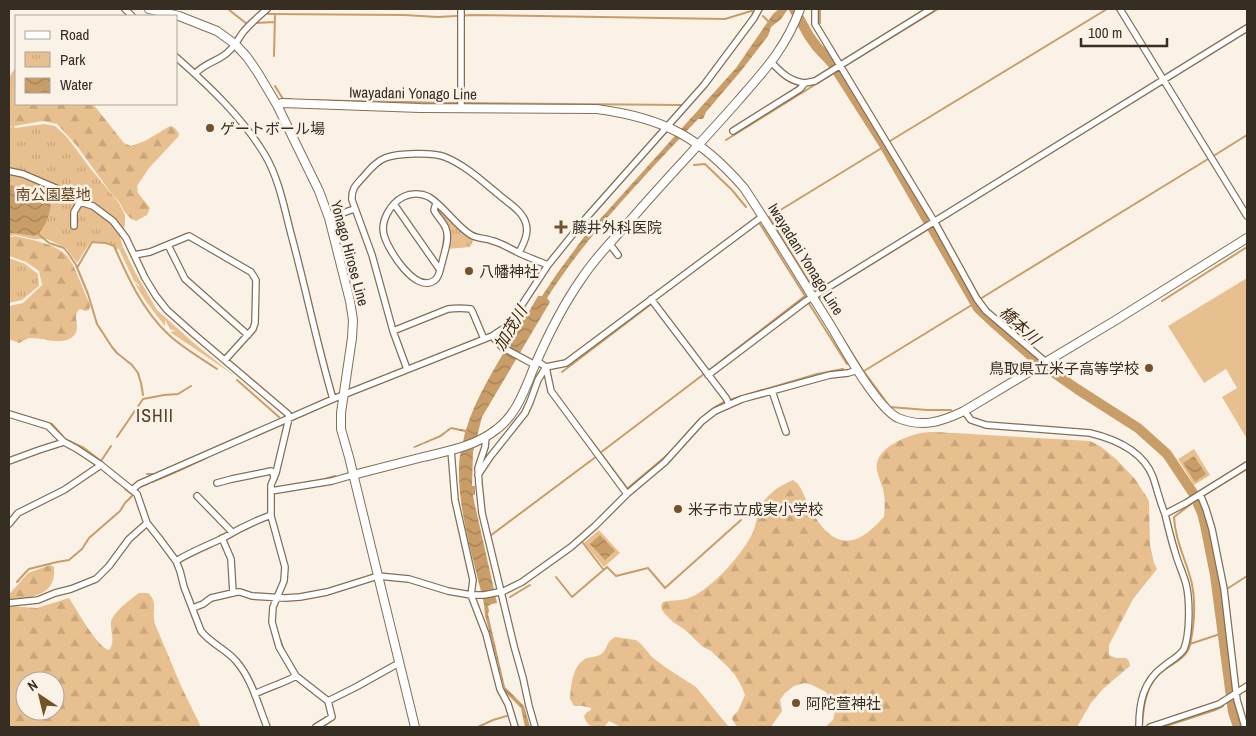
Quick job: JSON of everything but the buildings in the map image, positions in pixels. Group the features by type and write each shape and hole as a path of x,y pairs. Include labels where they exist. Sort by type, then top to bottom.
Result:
{"main road":[{"name":"Yonago Hirose Line","path":"148,9 175,15"},
{"path":"354,475 477,441 498,429 510,417 524,393 534,363 552,328 582,278 609,243 695,142 771,62 786,42 800,9"},
{"name":"Yonago Hirose Line","path":"178,16 216,31 235,44 257,71 277,105 319,191 329,218 353,320 346,387 340,413 341,429 354,475 415,727"},
{"name":"Iwayadani Yonago Line","path":"277,105 282,103 420,108 597,109 646,118 669,127 695,142 727,168 744,188 879,401 887,411 911,422 930,423 964,412 1247,238"}],"street":[{"path":"194,74 208,63 230,51 244,31 267,9"},
{"path":"461,9 461,107"},
{"path":"132,490 139,484 289,418 492,336 504,328 510,323 548,265 586,218 669,127 704,85 759,9"},
{"path":"815,9 815,24 837,67 977,300 1043,364"},
{"path":"771,62 784,75 796,82 815,81 931,9"},
{"path":"1120,9 1247,216"},
{"path":"708,375 812,296 1247,28"},
{"path":"178,59 232,112 253,137 265,155 275,176 300,266 333,399"},
{"path":"733,131 800,89 805,83"},
{"path":"407,369 393,331 372,254 352,200 351,193 354,187 375,164 384,158 406,154 444,156 458,164 521,213 527,228 526,237 519,253"},
{"path":"9,171 23,174 65,192 80,202 93,206 113,220 126,238 144,278 167,310 288,414 289,418 271,485 271,515 285,566 284,581 272,607 272,622 283,655 296,676 328,701 332,717 316,727"},
{"path":"436,203 434,210 446,229 447,234 447,242 440,270 436,279 428,282 411,276 395,257 384,235 383,228 386,216 394,204 402,198 413,194 429,197 436,203 470,235 493,240 548,265"},
{"path":"74,226 74,212 80,202"},
{"path":"394,204 440,270"},
{"path":"329,218 354,209"},
{"path":"492,336 502,347 534,363 546,367 566,363 763,216"},
{"path":"134,254 150,252 189,236 251,272 256,280 255,323 253,329 226,360"},
{"path":"609,243 618,255"},
{"path":"168,245 185,279 248,335"},
{"path":"651,299 729,404"},
{"path":"393,331 448,309 465,308 473,312 484,339"},
{"path":"478,475 525,413 538,380 546,367"},
{"path":"546,367 551,391 628,494"},
{"path":"193,608 211,598 240,592 252,596 276,598 314,596 378,576 410,580 448,591 471,595 498,592 522,582 571,547 665,462 702,420 714,411 729,404 772,391 830,375 858,370"},
{"path":"772,391 786,432"},
{"path":"964,412 971,420 986,425 1090,433 1107,437 1139,456 1146,465 1152,476 1165,514 1175,552 1187,585 1188,627 1184,650 1156,671 1149,681 1139,709 1139,727"},
{"path":"9,414 48,426 64,442 101,465 137,494 146,523 160,538 176,561 201,631 205,637 230,654 238,663 246,676 267,727"},
{"path":"486,436 485,447 478,468 482,513 498,592 535,727"},
{"path":"9,461 64,442"},
{"path":"453,449 456,500 473,580 471,595 486,634 500,689 508,704 515,727"},
{"path":"9,524 18,513 64,490 101,465"},
{"path":"1165,514 1192,500 1247,465"},
{"path":"217,483 271,472 273,472 274,478"},
{"path":"271,491 332,481 354,475"},
{"path":"1199,495 1206,509 1212,529 1224,589 1239,708 1245,727"},
{"path":"197,496 232,532"},
{"path":"176,561 190,552 271,515"},
{"path":"9,603 38,600 55,592 71,589 96,579 109,566 129,539 146,523"},
{"path":"222,538 231,558 233,593"},
{"path":"328,701 399,663"},
{"path":"254,694 296,676"},
{"path":"1150,727 1219,704 1247,686"}],"green space":[{"path":"15,68 15,105 94,105 124,143 131,146 145,141 170,126 176,129 179,134 178,137 149,168 137,186 138,193 150,208 147,215 136,221 130,218 77,146 57,124 43,121 9,127 9,80"},
{"name":"南公園墓地","path":"44,124 55,126 67,137 119,203 125,215 125,225 120,237 123,247 116,250 114,245 106,242 91,241 77,263 66,248 47,239 33,239 16,235 9,236 9,128"},
{"path":"439,209 468,236 474,239 470,247 448,249 449,232 437,211"},
{"path":"15,236 56,248 67,256 73,265 90,307 89,310 80,309 77,311 77,331 71,338 54,341 29,338 19,343 9,339 9,306 23,303 42,285 39,271 26,262 9,256 9,237"},
{"path":"123,247 157,310 235,376 170,332 176,331 170,329 165,320 165,326 138,289 135,283 140,287 134,281 119,249"},
{"path":"9,258 25,264 38,274 39,286 22,300 9,303"},
{"path":"1247,278 1247,439 1222,397 1237,388 1226,369 1204,383 1168,326"},
{"path":"936,432 1090,441 1100,446 1116,459 1135,479 1149,501 1150,545 1157,569 1133,599 1109,645 1109,655 1116,658 1126,658 1130,666 1103,689 1091,703 1077,727 825,727 833,720 835,712 826,692 805,683 794,686 785,693 780,700 782,711 771,727 737,727 732,719 745,695 735,675 711,651 703,647 666,615 662,610 661,605 663,602 686,599 714,582 732,563 751,536 763,502 776,489 793,480 800,486 814,515 831,535 847,541 864,535 884,517 884,492 877,469 879,457 894,443 921,433"},
{"path":"1194,449 1210,475 1194,485 1178,459"},
{"path":"599,530 620,553 604,567 584,543"},
{"path":"50,565 54,567 54,577 47,590 33,596 9,600 9,594 28,573"},
{"path":"139,593 148,593 153,600 155,624 181,686 201,727 9,727 9,606 37,608 69,598 93,635 109,650 112,643 112,618 127,602"},
{"path":"615,637 636,640 652,657 696,687 729,727 621,727 609,721 604,727 589,725 584,716 591,708 574,706 570,699 573,677 581,662 587,658 602,654 609,641"}],"water":[{"path":"779,9 788,9 781,19 771,27 768,36 706,112 703,119 698,119 638,183 599,227 563,274 547,298 550,302 482,417 473,452 472,486 475,486 474,501 497,603 488,606 488,614 505,687 524,706 530,727 525,727 521,708 506,693 504,688 485,615 464,519 459,484 459,467 465,432 451,429 441,437 413,447 440,435 451,427 466,430 484,387 538,296 542,296 584,237 736,68 773,14"},
{"path":"9,184 24,190 43,191 51,197 48,219 35,236 9,233"},
{"path":"1194,456 1206,474 1195,482 1183,463"},
{"path":"600,535 615,551 605,560 590,544"}],"waterway":[{"path":"228,9 247,24"},
{"name":"橋本川","path":"794,9 809,36 832,63 883,143 978,308 1037,361 1138,428 1167,454 1193,493 1202,513 1215,575 1233,712 1238,727"},
{"path":"820,9 820,23"},
{"path":"846,65 938,9"},
{"path":"890,141 1107,9"},
{"path":"268,14 725,19 751,11 754,12"},
{"path":"274,56 275,14"},
{"path":"763,16 770,23"},
{"path":"256,23 274,22"},
{"path":"726,140 837,71"},
{"path":"302,100 458,103 458,81"},
{"path":"275,86 283,99 291,99"},
{"path":"466,103 682,105"},
{"path":"1215,155 1247,135"},
{"path":"813,288 769,217 885,146"},
{"path":"980,299 1208,159"},
{"path":"694,165 705,164 732,190 746,207"},
{"path":"708,371 805,296 760,224"},
{"path":"932,227 821,295 819,300 862,369 890,407 951,410"},
{"path":"37,233 49,243 64,248 76,265 88,294 97,324 117,353 132,365 138,373 143,395"},
{"path":"77,268 92,242 106,243 114,246 137,294 160,326 180,344 217,369"},
{"path":"1162,301 1247,247"},
{"path":"808,302 847,364"},
{"path":"864,371 975,303"},
{"path":"562,372 650,305"},
{"path":"729,400 817,374 843,369"},
{"path":"600,453 704,374"},
{"path":"237,380 279,417"},
{"path":"117,437 143,399 178,394 191,386"},
{"path":"675,447 703,417 724,402"},
{"path":"9,411 52,424 65,439 84,448 101,461 111,446"},
{"path":"591,440 627,488"},
{"path":"628,488 672,451"},
{"path":"490,536 597,456"},
{"path":"178,471 206,458"},
{"path":"1204,495 1247,469"},
{"path":"152,482 176,472"},
{"path":"147,474 157,474"},
{"path":"325,479 335,476"},
{"path":"112,477 115,481"},
{"path":"117,482 122,485"},
{"path":"140,487 149,483"},
{"path":"17,582 29,569 69,560 82,549 89,538 120,511 133,495 125,489"},
{"path":"1142,727 1145,700 1153,681 1161,672 1185,655 1190,645 1193,630 1194,599 1192,584 1179,543 1174,517 1191,504"},
{"path":"556,577 572,597 607,567 616,576 648,568 665,588 741,520"},
{"path":"583,543 603,569"},
{"path":"1227,589 1247,576"},
{"path":"510,597 530,585"},
{"path":"1190,644 1223,633"},
{"path":"280,639 284,650"},
{"path":"1163,727 1223,706"},
{"path":"478,727 510,715"}],"place":[{"name":"ゲートボール場","path":"210,128"},
{"name":"藤井外科医院","path":"561,227"},
{"name":"八幡神社","path":"469,271"},
{"name":"鳥取県立米子高等学校","path":"1149,368"},
{"name":"米子市立成実小学校","path":"678,509"},
{"name":"阿陀萱神社","path":"796,703"}],"district":[{"name":"ISHII","path":"155,415"}],"water label":[{"name":"加茂川","path":"510,328"}]}
